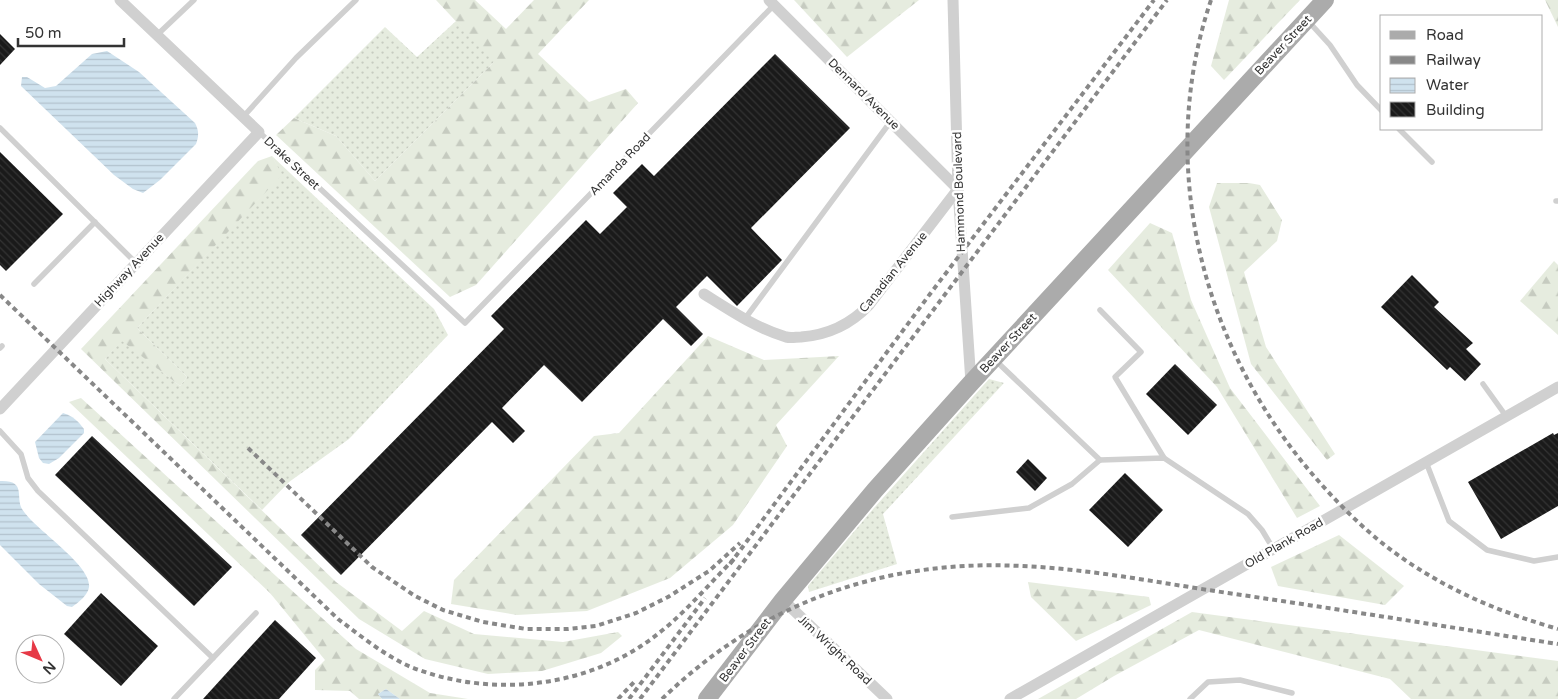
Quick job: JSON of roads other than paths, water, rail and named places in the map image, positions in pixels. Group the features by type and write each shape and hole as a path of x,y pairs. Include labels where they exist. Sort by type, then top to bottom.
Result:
{"main road":[{"name":"Beaver Street","path":"707,699 783,600 875,490 971,383 1325,0"}],"street":[{"name":"Hammond Boulevard","path":"953,0 958,189 971,383"},
{"name":"Drake Street","path":"124,1 258,132"},
{"name":"Dennard Avenue","path":"772,2 958,189"},
{"name":"Highway Avenue","path":"0,408 258,132"},
{"name":"Canadian Avenue","path":"704,294 751,324 788,338 824,332 851,321 869,305 958,189"},
{"name":"Old Plank Road","path":"1010,699 1558,387"},
{"name":"Jim Wright Road","path":"783,600 887,699"}],"lane":[{"path":"157,35 194,0"},
{"path":"243,117 296,58 356,0"},
{"name":"Amanda Road","path":"465,323 772,2"},
{"path":"1307,20 1330,45 1357,86 1380,109"},
{"path":"744,320 891,121"},
{"path":"0,128 136,262"},
{"path":"1400,130 1432,162"},
{"name":"Drake Street","path":"258,132 465,323"},
{"path":"34,284 95,222"},
{"path":"1100,310 1141,352 1115,377 1164,458 1248,514 1262,530 1274,550"},
{"path":"994,358 1100,460"},
{"path":"1483,384 1506,416"},
{"path":"0,431 21,454 28,478 38,491 213,658"},
{"path":"952,517 1029,508 1072,484 1100,460 1164,458"},
{"path":"1426,462 1449,521 1487,550 1534,561 1558,557"},
{"path":"174,699 256,613"},
{"path":"1190,699 1208,682 1240,680 1292,693"}],"water":[{"path":"107,51 139,72 195,123 197,129 196,144 160,180 143,193 133,189 114,175 21,86 22,77 27,77 45,88 56,86 92,54"},
{"path":"63,413 77,421 84,429 84,433 59,458 49,464 43,463 39,458 35,442"},
{"path":"0,481 8,481 17,486 20,504 28,517 72,558 87,578 89,587 87,593 72,607 67,606 39,584 0,545"},
{"path":"386,689 400,699 382,699 378,694"}],"railway":[{"path":"730,564 930,294 1154,0"},
{"path":"640,699 1167,0"},
{"path":"1211,0 1195,64 1188,128 1190,193 1201,256 1220,318 1246,377 1280,433 1321,484 1351,516 1384,545 1408,562 1462,593 1499,609 1558,629"},
{"path":"0,295 338,619 364,639 411,667 442,677 474,683 507,685 540,683 572,676 603,666 632,652 659,633 689,606 735,558"},
{"path":"248,448 372,567 415,596 443,610 483,622 526,629 568,629 596,626 636,613 668,597 709,571 740,543"},
{"path":"662,699 701,665 741,636 783,612 828,594 874,579 922,570 971,566 1022,566 1100,573 1558,644"},
{"path":"629,699 705,598"},
{"path":"618,699 635,681"}]}
